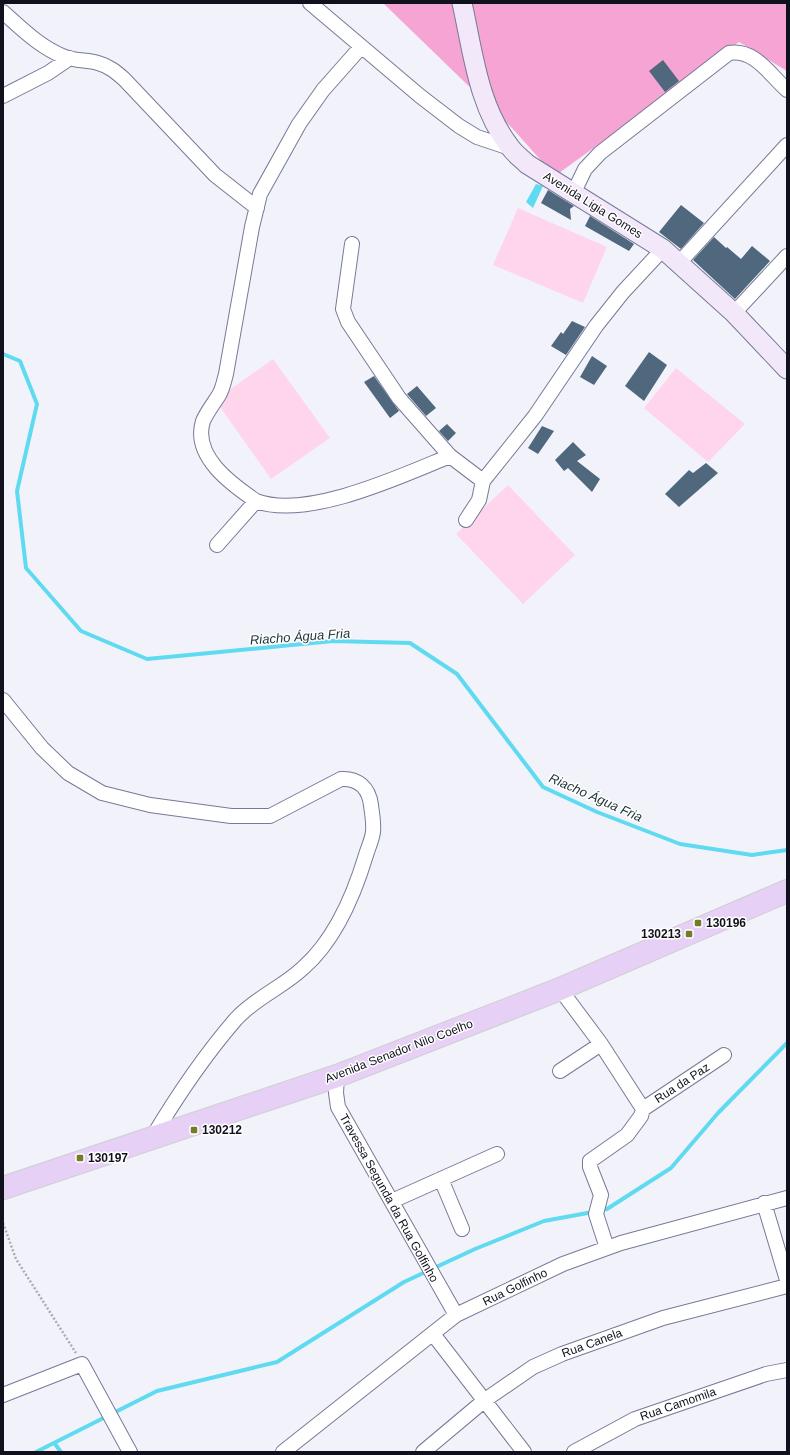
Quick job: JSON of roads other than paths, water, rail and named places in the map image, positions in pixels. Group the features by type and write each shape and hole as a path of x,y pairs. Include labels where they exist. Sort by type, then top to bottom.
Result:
{"main road":[{"name":"Avenida Senador Nilo Coelho","path":"3,1188 337,1076 560,989 787,891"}],"street":[{"path":"310,3 420,96 459,126 477,137 510,148"},
{"name":"Avenida Ligia Gomes","path":"462,3 480,89 493,120 510,148 527,164 663,249 734,313 787,369"},
{"path":"3,12 26,33 50,50 70,58 98,63 111,68 124,79 215,175 257,208"},
{"path":"361,47 323,90 299,124 260,194 226,374 220,393 203,421 201,434 203,446 212,462 230,484 256,501 268,506 293,506 322,501 369,487 450,456"},
{"path":"573,194 585,169 600,153 729,53 747,53 758,61 787,90"},
{"path":"3,96 48,73 70,58"},
{"path":"679,263 787,145"},
{"path":"352,244 343,309 348,322 399,398 450,456 483,481"},
{"path":"466,520 479,500 483,481 535,416 596,326 623,292 663,249"},
{"path":"734,313 787,256"},
{"path":"217,545 256,501"},
{"path":"3,700 42,748 68,773 102,793 150,805 231,816 270,816 341,779 356,781 365,788 370,799 373,833 362,869 332,934 317,954 303,969 265,995 237,1018 190,1076 152,1138"},
{"name":"Rua da Paz","path":"560,989 601,1044 643,1109 724,1055"},
{"path":"560,1071 601,1044"},
{"name":"Travessa Segunda da Rua Golfinho","path":"337,1076 336,1094 338,1107 456,1315"},
{"path":"607,1248 596,1211 601,1196 590,1167 590,1161 627,1135 641,1116 643,1109"},
{"path":"392,1201 497,1154"},
{"path":"441,1179 462,1229"},
{"name":"Rua Golfinho","path":"283,1452 456,1315 563,1264 607,1248 764,1203 787,1198"},
{"path":"764,1203 787,1280"},
{"name":"Rua Canela","path":"423,1452 485,1400 534,1366 562,1354 663,1318 787,1286"},
{"path":"433,1334 524,1452"},
{"path":"3,1395 82,1364 112,1416 130,1452"},
{"name":"Rua Camomila","path":"574,1452 635,1419 766,1374 787,1370"}],"water":[{"path":"536,184 543,186 533,208 526,202"}],"waterway":[{"name":"Riacho Água Fria","path":"3,354 20,361 37,404 17,491 26,568 81,631 147,659 333,641 410,643 457,674 543,787 597,812 680,844 752,855 787,850"},
{"path":"600,1210 607,1209 671,1168 718,1113 787,1043"},
{"path":"36,1452 157,1391 277,1362 404,1282 475,1249 544,1221 593,1212"},
{"path":"55,1444 61,1452"}],"place":[{"name":"130196","path":"698,923"},
{"name":"130213","path":"689,934"},
{"name":"130212","path":"194,1130"},
{"name":"130197","path":"80,1158"}]}
